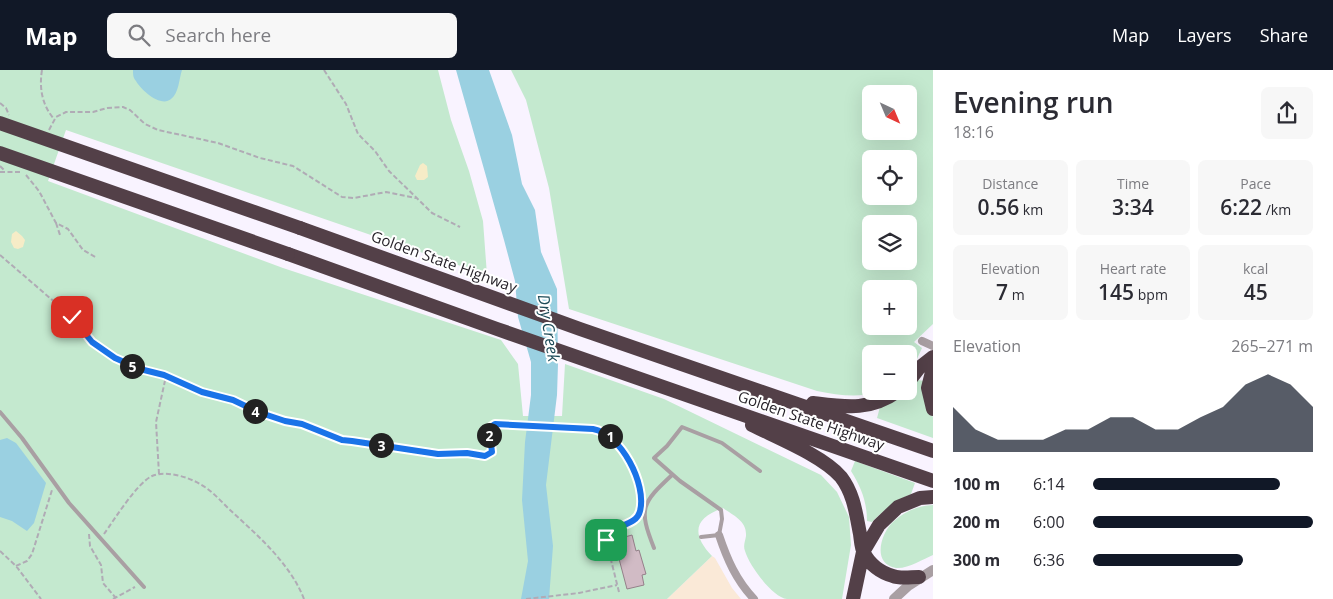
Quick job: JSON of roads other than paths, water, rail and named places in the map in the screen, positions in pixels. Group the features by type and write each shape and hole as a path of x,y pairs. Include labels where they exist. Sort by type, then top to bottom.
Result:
{"highway":[{"name":"Golden State Highway","path":"0,123 580,329 933,451"},
{"name":"Golden State Highway","path":"0,153 933,481"},
{"path":"917,371 933,357"},
{"path":"933,368 928,388 933,409"},
{"path":"782,398 846,407 876,404 883,400"},
{"path":"705,401 821,460 832,468 841,477 854,501 863,552 869,562 893,577 919,577"},
{"path":"853,599 863,552 879,525 892,512 908,502 933,497"}],"street":[{"path":"922,341 933,346"},
{"path":"719,535 724,552 737,579 754,599"},
{"path":"894,599 919,577 933,570"}],"lane":[{"path":"0,412 86,522 143,586"},
{"path":"701,537 719,535 722,519 721,510 672,475 654,458 667,446 682,427 722,443 760,471"},
{"path":"654,548 645,526 645,508 651,495 672,475"}],"water":[{"path":"133,70 182,70 174,96 167,101 162,101 152,97 142,89 134,79"},
{"name":"Dry Creek","path":"456,70 489,70 512,135 522,184 535,210 541,252 557,289 557,395 546,485 553,546 549,599 521,599 528,561 522,500 525,442 531,395 531,362 518,317 515,281"},
{"path":"7,438 16,443 46,483 34,523 27,531 12,521 0,517 0,440"}]}
